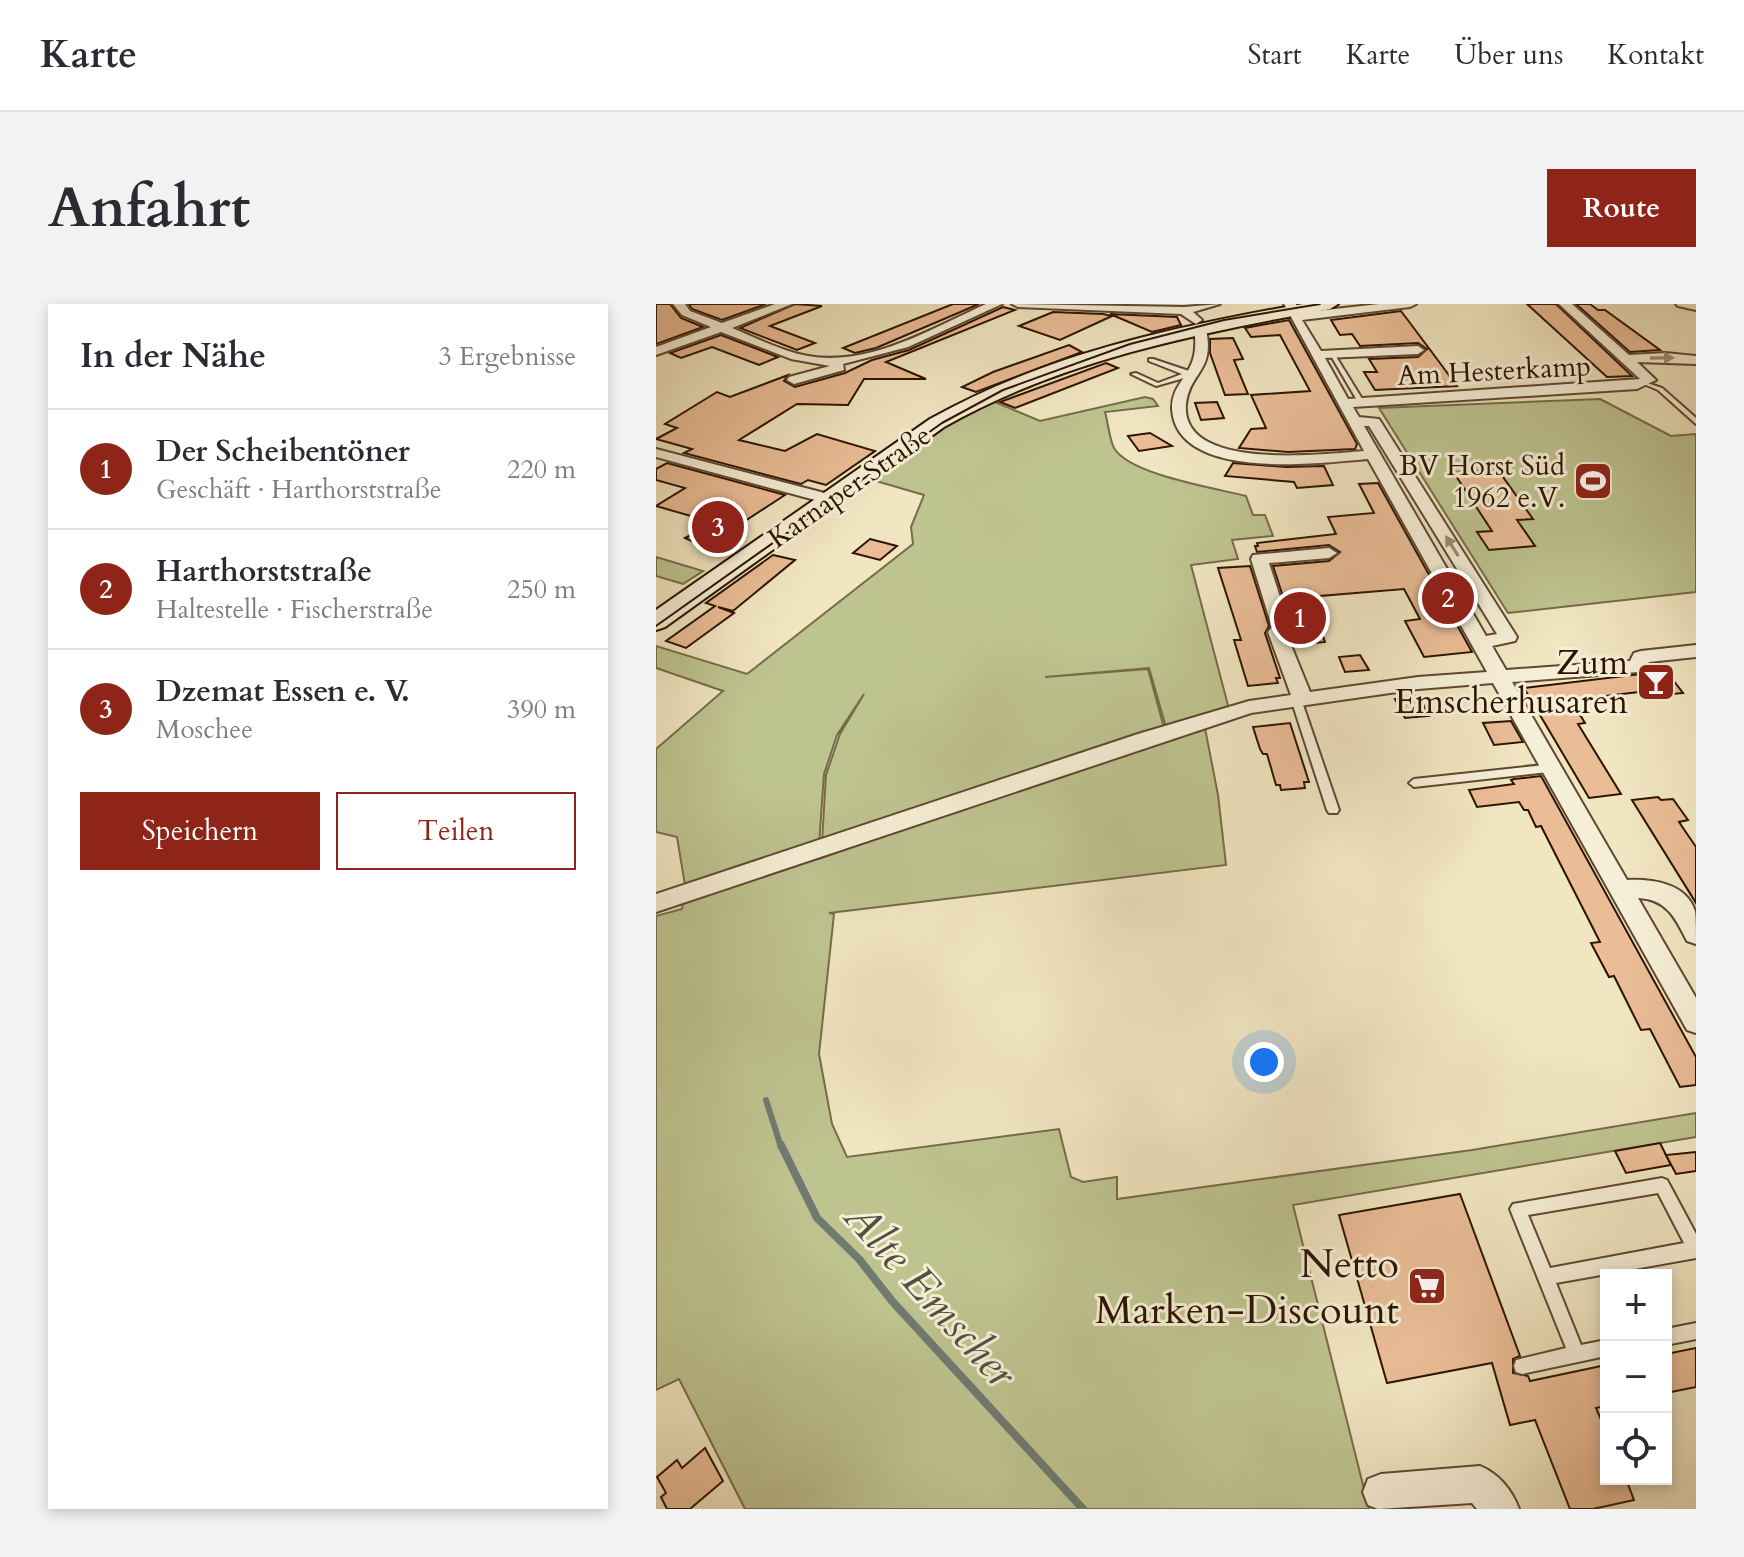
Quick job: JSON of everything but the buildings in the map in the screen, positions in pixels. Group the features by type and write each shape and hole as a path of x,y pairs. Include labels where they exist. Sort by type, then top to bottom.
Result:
{"main road":[{"name":"Karnaper Straße","path":"656,622 965,406 1001,389 1194,320 1330,304"}],"street":[{"path":"679,304 686,313 808,360 848,361"},
{"path":"656,351 786,304"},
{"path":"794,380 829,372 848,361 879,353 996,304"},
{"path":"1018,304 1144,307 1194,320"},
{"path":"1194,320 1214,304"},
{"path":"1290,309 1410,304"},
{"path":"1565,304 1649,380 1646,383"},
{"path":"1682,304 1696,307"},
{"path":"1290,309 1325,355 1353,402 1355,421 1694,1016"},
{"path":"1194,320 1205,354 1191,374 1182,396 1179,421 1187,435 1205,446 1260,460 1374,454"},
{"path":"1325,355 1418,350"},
{"path":"1627,359 1665,357 1696,360"},
{"name":"Am Hesterkamp","path":"1353,402 1646,383"},
{"path":"1355,421 1374,422 1508,637 1481,642"},
{"path":"656,453 830,499"},
{"path":"1299,698 1277,632 1281,628 1259,559 1329,553"},
{"path":"656,903 1249,707 1418,683 1638,666 1641,657 1696,651"},
{"path":"1621,889 1653,887 1668,892 1679,902 1696,934"},
{"path":"1381,1492 1480,1484 1501,1509"}],"lane":[{"path":"1151,360 1191,374"},
{"path":"1134,374 1158,385 1191,374"},
{"path":"1646,383 1660,389 1696,422"},
{"path":"1299,698 1333,810"},
{"path":"1414,783 1553,768"},
{"path":"1545,1277 1696,1249 1662,1185 1518,1209 1545,1277 1576,1353"},
{"path":"1672,1336 1696,1331"},
{"path":"1522,1366 1600,1349"}],"green space":[{"path":"983,397 1040,421 1145,397 1153,399 1158,406 1105,412 1114,448 1137,466 1155,473 1246,496 1253,515 1265,515 1273,536 1232,540 1238,559 1191,565 1229,709 1166,727 1149,668 1045,677 1148,669 1164,728 822,842 826,775 840,734 864,694 837,735 824,774 818,859 1204,723 1218,795 1226,865 829,913 834,914 819,1054 832,1124 847,1157 1059,1129 1071,1177 1083,1182 1117,1177 1117,1199 1472,1150 1696,1113 1696,1137 1293,1205 1369,1509 745,1509 679,1379 656,1390 656,916 682,909 685,885 677,837 656,832 656,749 723,691 656,668 656,646 747,674 913,544 911,527 924,495 862,477"},
{"path":"1600,399 1671,436 1696,434 1696,592 1508,613 1379,408"},
{"path":"656,557 703,571 683,584 656,576"}],"waterway":[{"name":"Alte Emscher","path":"766,1100 781,1147"},
{"name":"Alte Emscher","path":"781,1145 817,1218 859,1259 892,1301 1083,1509"}],"tram line":[{"path":"656,626 942,423 1003,390 1130,344 1224,320 1320,304"}],"place":[{"name":"BV Horst Süd 1962 e.V.","path":"1593,481"},
{"name":"Dzemat Essen e. V.","path":"718,527"},
{"name":"Harthorststraße","path":"1448,598"},
{"name":"Der Scheibentöner","path":"1300,618"},
{"name":"Zum Emscherhusaren","path":"1656,682"},
{"name":"Netto Marken-Discount","path":"1427,1286"}]}
